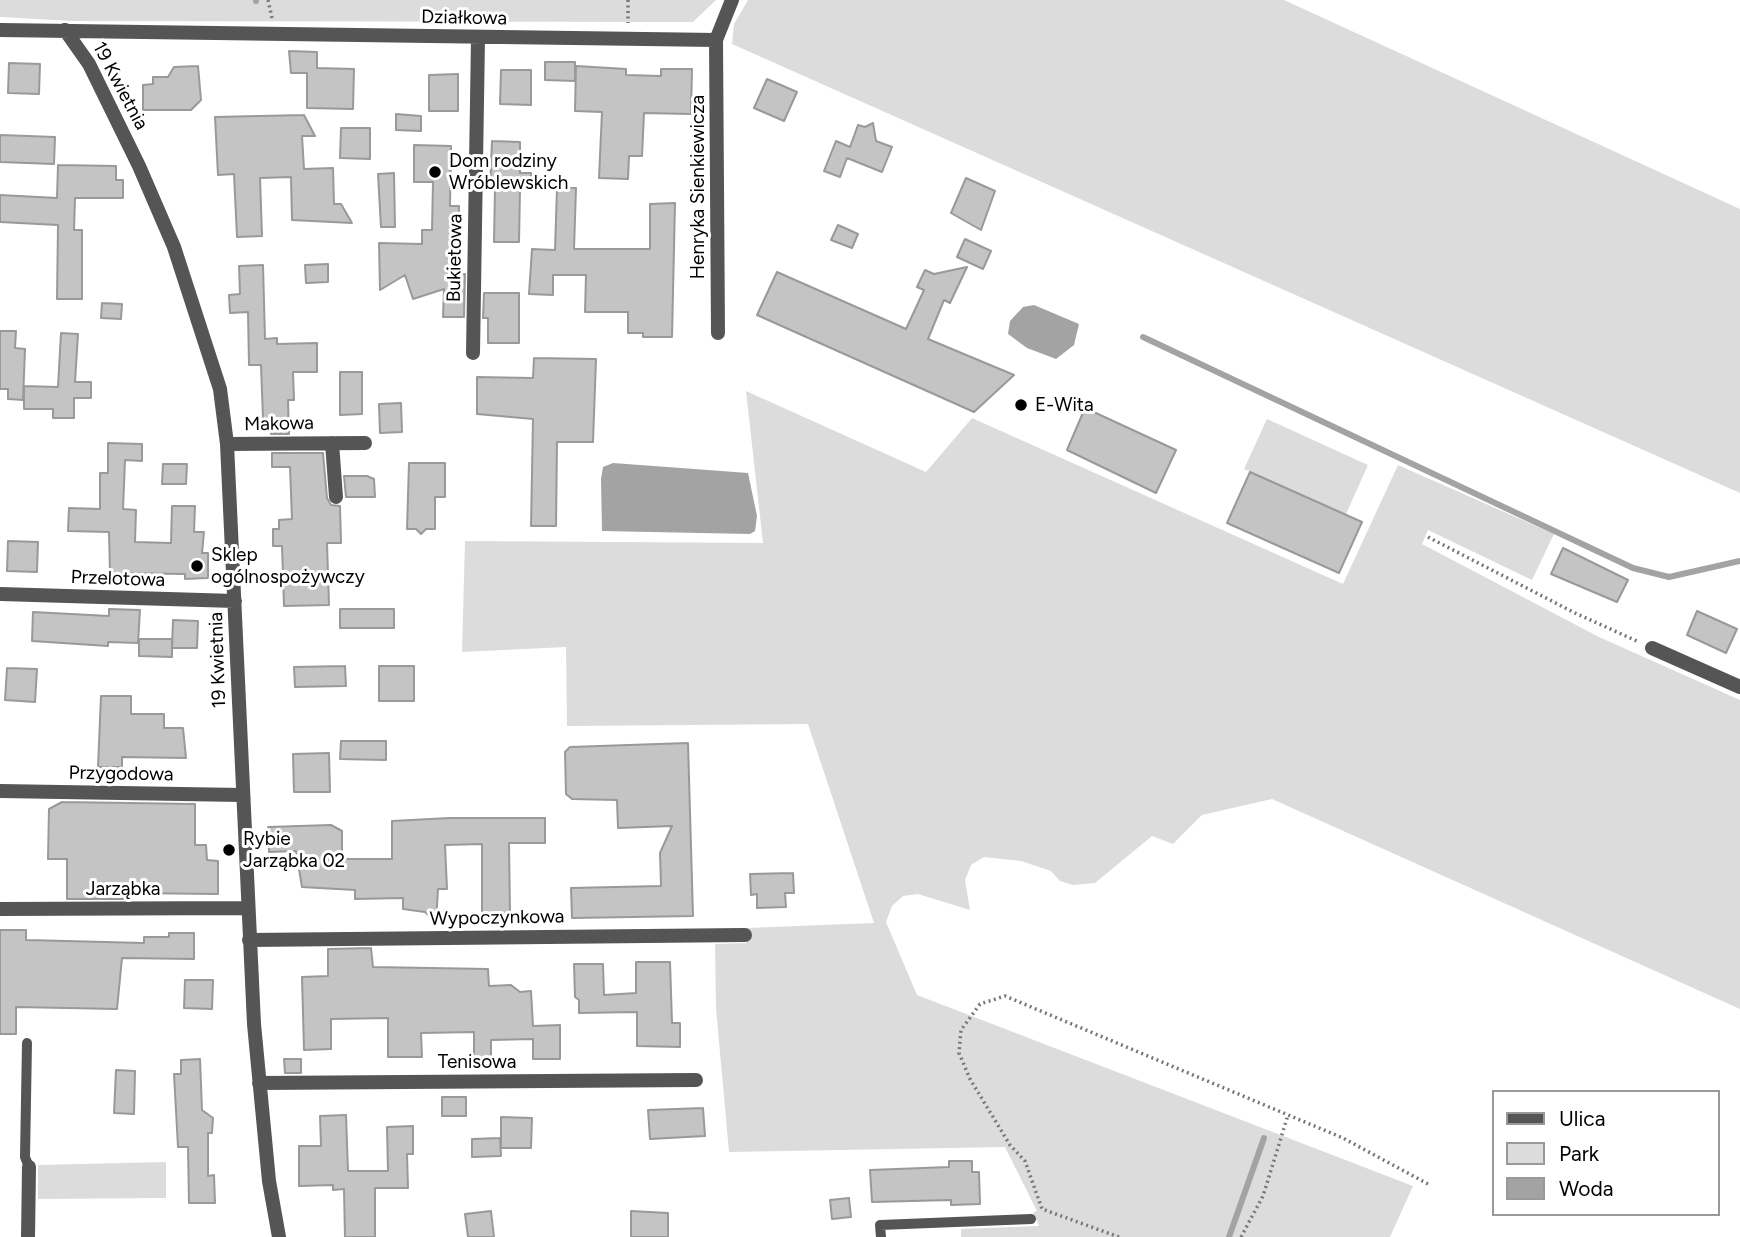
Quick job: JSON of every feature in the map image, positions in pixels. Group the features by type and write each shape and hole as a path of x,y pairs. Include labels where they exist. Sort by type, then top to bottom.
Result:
{"street":[{"path":"716,40 732,0"},
{"name":"Działkowa","path":"0,30 716,40"},
{"name":"19 Kwietnia","path":"65,30 89,64 111,107 174,247 220,389 227,444 249,940 259,1083 269,1181 279,1237"},
{"name":"Bukietowa","path":"473,354 478,38"},
{"name":"Henryka Sienkiewicza","path":"716,40 718,333"},
{"name":"Makowa","path":"332,443 336,497"},
{"name":"Makowa","path":"227,444 365,443"},
{"name":"Przelotowa","path":"0,594 235,601"},
{"path":"1652,648 1740,687"},
{"name":"Przygodowa","path":"0,791 242,796"},
{"name":"Jarząbka","path":"0,909 247,908"},
{"name":"Wypoczynkowa","path":"249,940 745,935"},
{"name":"Tenisowa","path":"259,1083 696,1080"},
{"path":"28,1237 29,1167"}],"lane":[{"path":"27,1043 25,1157 29,1167"},
{"path":"881,1237 880,1225 1031,1219"}],"path":[{"path":"628,0 629,39"},
{"path":"1428,537 1575,614 1652,648"},
{"path":"1119,1237 1042,1209 1025,1161 1010,1144 970,1079 959,1053 961,1030 980,1004 1005,996 1343,1138 1428,1184"},
{"path":"1241,1237 1263,1196 1287,1115"}],"green space":[{"path":"0,0 716,0 693,22 73,21 0,17"},
{"path":"748,0 1284,0 1740,209 1740,493 732,44 734,24"},
{"path":"746,391 926,472 972,418 1343,584 1398,465 1554,534 1532,580 1428,530 1422,544 1599,637 1740,700 1740,1009 1272,799 1202,815 1173,844 1152,836 1095,883 1073,885 1060,881 1051,871 1021,861 984,857 971,865 965,880 970,910 918,894 903,896 892,906 886,922 917,995 1413,1186 1390,1237 961,1237 961,1229 1039,1226 1033,1212 1037,1211 1005,1147 729,1152 716,1008 715,944 746,943 747,928 874,923 808,724 567,726 566,647 462,652 465,541 763,543"},
{"path":"1267,419 1368,465 1346,514 1244,469"},
{"path":"166,1162 166,1198 38,1199 38,1165"}],"water":[{"path":"1034,305 1079,324 1074,345 1056,359 1027,348 1008,334 1010,321 1023,307"},
{"path":"613,463 748,473 757,516 755,531 750,534 602,531 601,479 603,467"}],"building":[{"path":"289,51 317,52 317,68 354,69 353,109 307,108 307,73 291,73"},
{"path":"545,62 575,62 575,81 545,80"},
{"path":"9,63 40,64 39,94 8,93"},
{"path":"198,66 201,100 191,110 143,110 143,85 153,84 153,77 168,77 174,67"},
{"path":"576,66 626,69 626,75 661,76 661,69 692,69 691,114 644,113 642,156 629,156 628,179 599,178 602,112 575,111"},
{"path":"501,70 531,70 531,105 500,104"},
{"path":"458,74 458,111 429,111 429,75"},
{"path":"767,79 797,92 784,121 754,108"},
{"path":"396,114 421,116 421,131 396,130"},
{"path":"304,115 315,136 302,136 304,169 333,168 334,204 341,204 352,223 292,220 291,177 260,178 262,236 237,237 234,174 218,175 215,117"},
{"path":"873,123 876,141 892,147 882,172 847,158 840,177 824,171 836,141 850,147 858,125 865,127"},
{"path":"341,128 370,128 370,159 340,158"},
{"path":"0,135 55,137 54,164 0,162"},
{"path":"492,141 520,142 520,173 531,173 531,189 520,189 519,242 494,242 495,188 490,188"},
{"path":"414,145 451,146 450,206 459,206 458,274 465,274 464,317 443,317 444,289 413,299 405,275 380,290 379,243 422,244 422,230 432,230 433,182 414,182"},
{"path":"58,165 116,166 116,180 123,180 123,198 75,198 74,230 82,230 82,299 57,299 58,225 0,222 0,195 57,198"},
{"path":"394,173 395,227 381,227 378,174"},
{"path":"966,178 995,191 981,230 951,213"},
{"path":"557,188 576,188 574,249 650,249 650,204 675,203 672,337 643,337 643,333 628,333 628,312 585,312 586,275 553,275 553,295 529,294 532,249 555,250"},
{"path":"838,225 858,234 852,248 831,240"},
{"path":"965,239 991,251 983,269 957,257"},
{"path":"328,264 328,282 306,283 305,265"},
{"path":"263,265 265,339 277,338 277,344 317,343 317,372 293,372 294,400 288,400 289,434 271,434 271,419 263,419 261,365 249,365 248,312 230,313 229,295 240,294 239,266"},
{"path":"967,267 950,303 944,300 928,339 1014,375 974,412 757,315 777,272 906,329 924,290 917,287 925,270 934,274"},
{"path":"484,293 519,293 519,343 488,343 488,318 483,318"},
{"path":"102,303 122,304 121,319 101,318"},
{"path":"0,331 16,331 15,348 25,349 23,400 8,399 8,389 0,389"},
{"path":"61,333 78,334 75,382 91,382 91,398 74,398 74,418 53,418 53,409 24,409 24,386 58,387"},
{"path":"534,358 596,359 593,442 557,442 556,526 531,526 533,419 477,414 477,377 533,378"},
{"path":"340,372 362,372 362,414 340,415"},
{"path":"401,403 402,432 380,433 379,404"},
{"path":"1085,408 1176,450 1156,493 1067,450"},
{"path":"108,443 142,444 142,461 125,460 123,509 136,510 135,542 171,543 172,506 195,506 194,532 204,532 202,553 208,553 208,578 185,579 185,574 110,573 109,532 68,531 69,508 100,509 100,473 108,473"},
{"path":"272,453 323,453 327,498 331,505 340,506 341,543 327,543 329,605 284,606 282,546 273,546 273,529 279,529 279,520 292,519 290,467 272,467"},
{"path":"409,463 445,463 445,497 435,497 435,529 426,529 421,534 416,529 407,529"},
{"path":"163,464 187,464 186,484 162,484"},
{"path":"1250,472 1362,522 1339,573 1227,523"},
{"path":"344,476 367,476 374,479 375,497 346,497"},
{"path":"8,541 38,542 37,572 7,571"},
{"path":"1563,548 1628,580 1617,602 1551,574"},
{"path":"109,609 140,610 138,643 108,642 108,646 32,641 33,612 109,616"},
{"path":"340,609 394,609 394,628 340,628"},
{"path":"1697,611 1737,629 1726,653 1687,635"},
{"path":"173,620 198,621 197,648 172,648"},
{"path":"139,639 172,639 172,657 139,656"},
{"path":"345,666 346,686 295,687 294,667"},
{"path":"379,666 414,666 414,701 379,701"},
{"path":"7,668 37,669 35,702 5,700"},
{"path":"101,696 131,696 131,714 164,714 164,728 183,728 186,758 122,757 122,767 98,767"},
{"path":"341,741 386,741 386,760 340,759"},
{"path":"688,743 693,916 572,918 571,888 661,886 660,853 672,826 618,828 617,800 572,799 566,794 565,752 570,747"},
{"path":"329,753 330,792 294,792 293,754"},
{"path":"62,802 195,804 195,845 206,845 207,860 218,861 218,894 126,893 126,899 67,899 67,859 48,859 49,809"},
{"path":"545,818 545,843 509,843 510,914 482,914 482,844 445,845 447,889 438,889 436,922 425,912 403,909 403,898 355,899 355,890 302,887 296,851 269,852 268,827 331,825 342,831 342,859 392,859 392,821"},
{"path":"793,873 794,893 785,893 786,907 757,908 757,894 751,895 750,874"},
{"path":"0,930 26,930 26,940 144,943 144,937 194,933 194,959 122,958 117,1009 16,1007 16,1034 0,1034"},
{"path":"371,948 373,967 488,969 489,986 511,985 520,992 531,991 533,1026 560,1025 560,1059 533,1059 533,1039 491,1040 491,1058 474,1058 474,1032 421,1033 422,1057 388,1057 388,1018 331,1019 331,1049 304,1050 302,977 328,976 328,949"},
{"path":"636,962 670,962 672,1023 680,1023 680,1047 637,1046 637,1012 579,1013 579,1000 575,997 574,964 603,964 604,995 636,993"},
{"path":"185,980 213,980 212,1009 184,1008"},
{"path":"200,1059 202,1110 213,1118 212,1133 208,1133 208,1176 214,1175 215,1203 189,1203 188,1147 178,1147 174,1074 181,1074 181,1060"},
{"path":"284,1059 301,1059 301,1073 285,1073"},
{"path":"116,1070 135,1071 134,1114 114,1113"},
{"path":"442,1097 466,1097 466,1116 442,1116"},
{"path":"703,1108 705,1136 650,1139 648,1110"},
{"path":"346,1115 348,1171 388,1171 387,1127 413,1126 413,1154 407,1154 408,1188 375,1188 375,1237 345,1237 344,1189 333,1190 333,1185 299,1186 299,1146 321,1146 320,1116"},
{"path":"501,1117 532,1118 531,1148 501,1148"},
{"path":"500,1138 501,1156 472,1157 472,1139"},
{"path":"949,1161 972,1161 972,1172 979,1172 980,1204 951,1205 951,1200 872,1202 870,1170 949,1167"},
{"path":"849,1198 851,1217 832,1219 830,1200"},
{"path":"491,1211 494,1237 468,1237 465,1214"},
{"path":"631,1211 668,1213 668,1237 631,1237"}],"waterway":[{"path":"1143,337 1633,568 1669,577 1740,561"},
{"path":"1229,1237 1264,1138"}],"place":[{"name":"Dom rodziny Wróblewskich","path":"435,172"},
{"name":"E-Wita","path":"1021,405"},
{"name":"Sklep ogólnospożywczy","path":"197,566"},
{"name":"Rybie Jarząbka 02","path":"229,850"}]}
